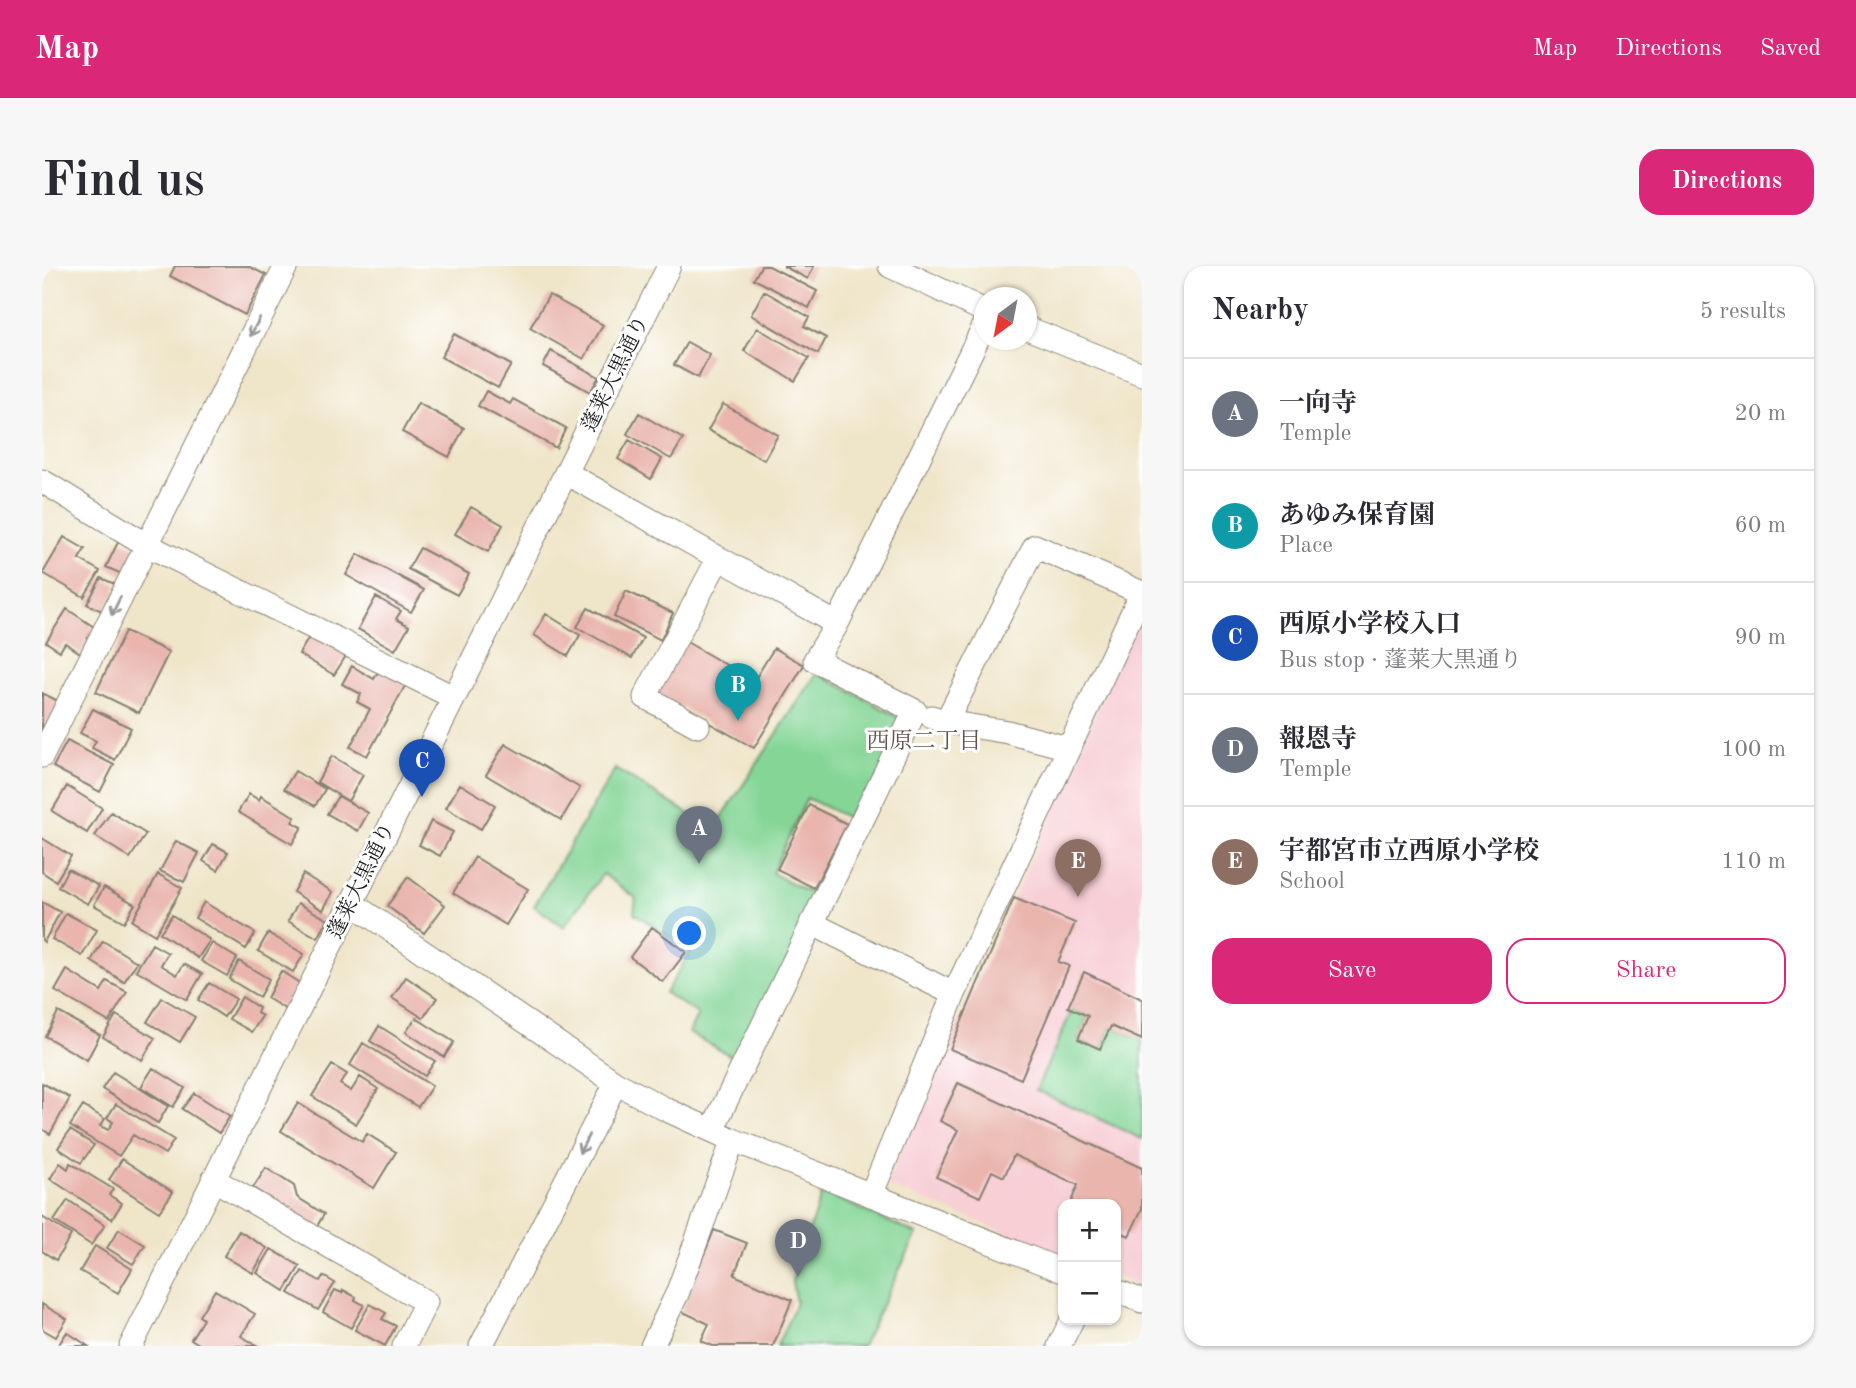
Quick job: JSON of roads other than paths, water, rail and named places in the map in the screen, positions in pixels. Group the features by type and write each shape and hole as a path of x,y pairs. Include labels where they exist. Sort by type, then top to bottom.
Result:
{"street":[{"path":"42,756 286,266"},
{"name":"蓬莱大黒通り","path":"131,1346 669,266"},
{"path":"890,266 974,306"},
{"path":"1037,332 1142,374"},
{"path":"974,346 837,624 815,660 915,711 946,722 1008,732 1068,748"},
{"path":"566,473 837,624"},
{"path":"42,481 147,545 453,697"},
{"path":"871,1195 954,994 1142,592 1035,545 946,722"},
{"path":"698,726 645,697 718,559"},
{"path":"712,1130 915,711"},
{"path":"351,903 615,1083 667,1110 733,1140 1058,1270"},
{"path":"811,923 954,994"},
{"path":"481,1346 615,1083"},
{"path":"652,1346 677,1294 733,1140"},
{"path":"213,1179 426,1302 404,1346"},
{"path":"1121,1293 1142,1301"},
{"path":"1059,1346 1070,1325"}],"place":[{"name":"あゆみ保育園","path":"738,721"},
{"name":"西原小学校入口","path":"422,797"},
{"name":"一向寺","path":"699,864"},
{"name":"宇都宮市立西原小学校","path":"1078,897"},
{"name":"報恩寺","path":"798,1277"}],"district":[{"name":"西原二丁目","path":"924,741"}]}
